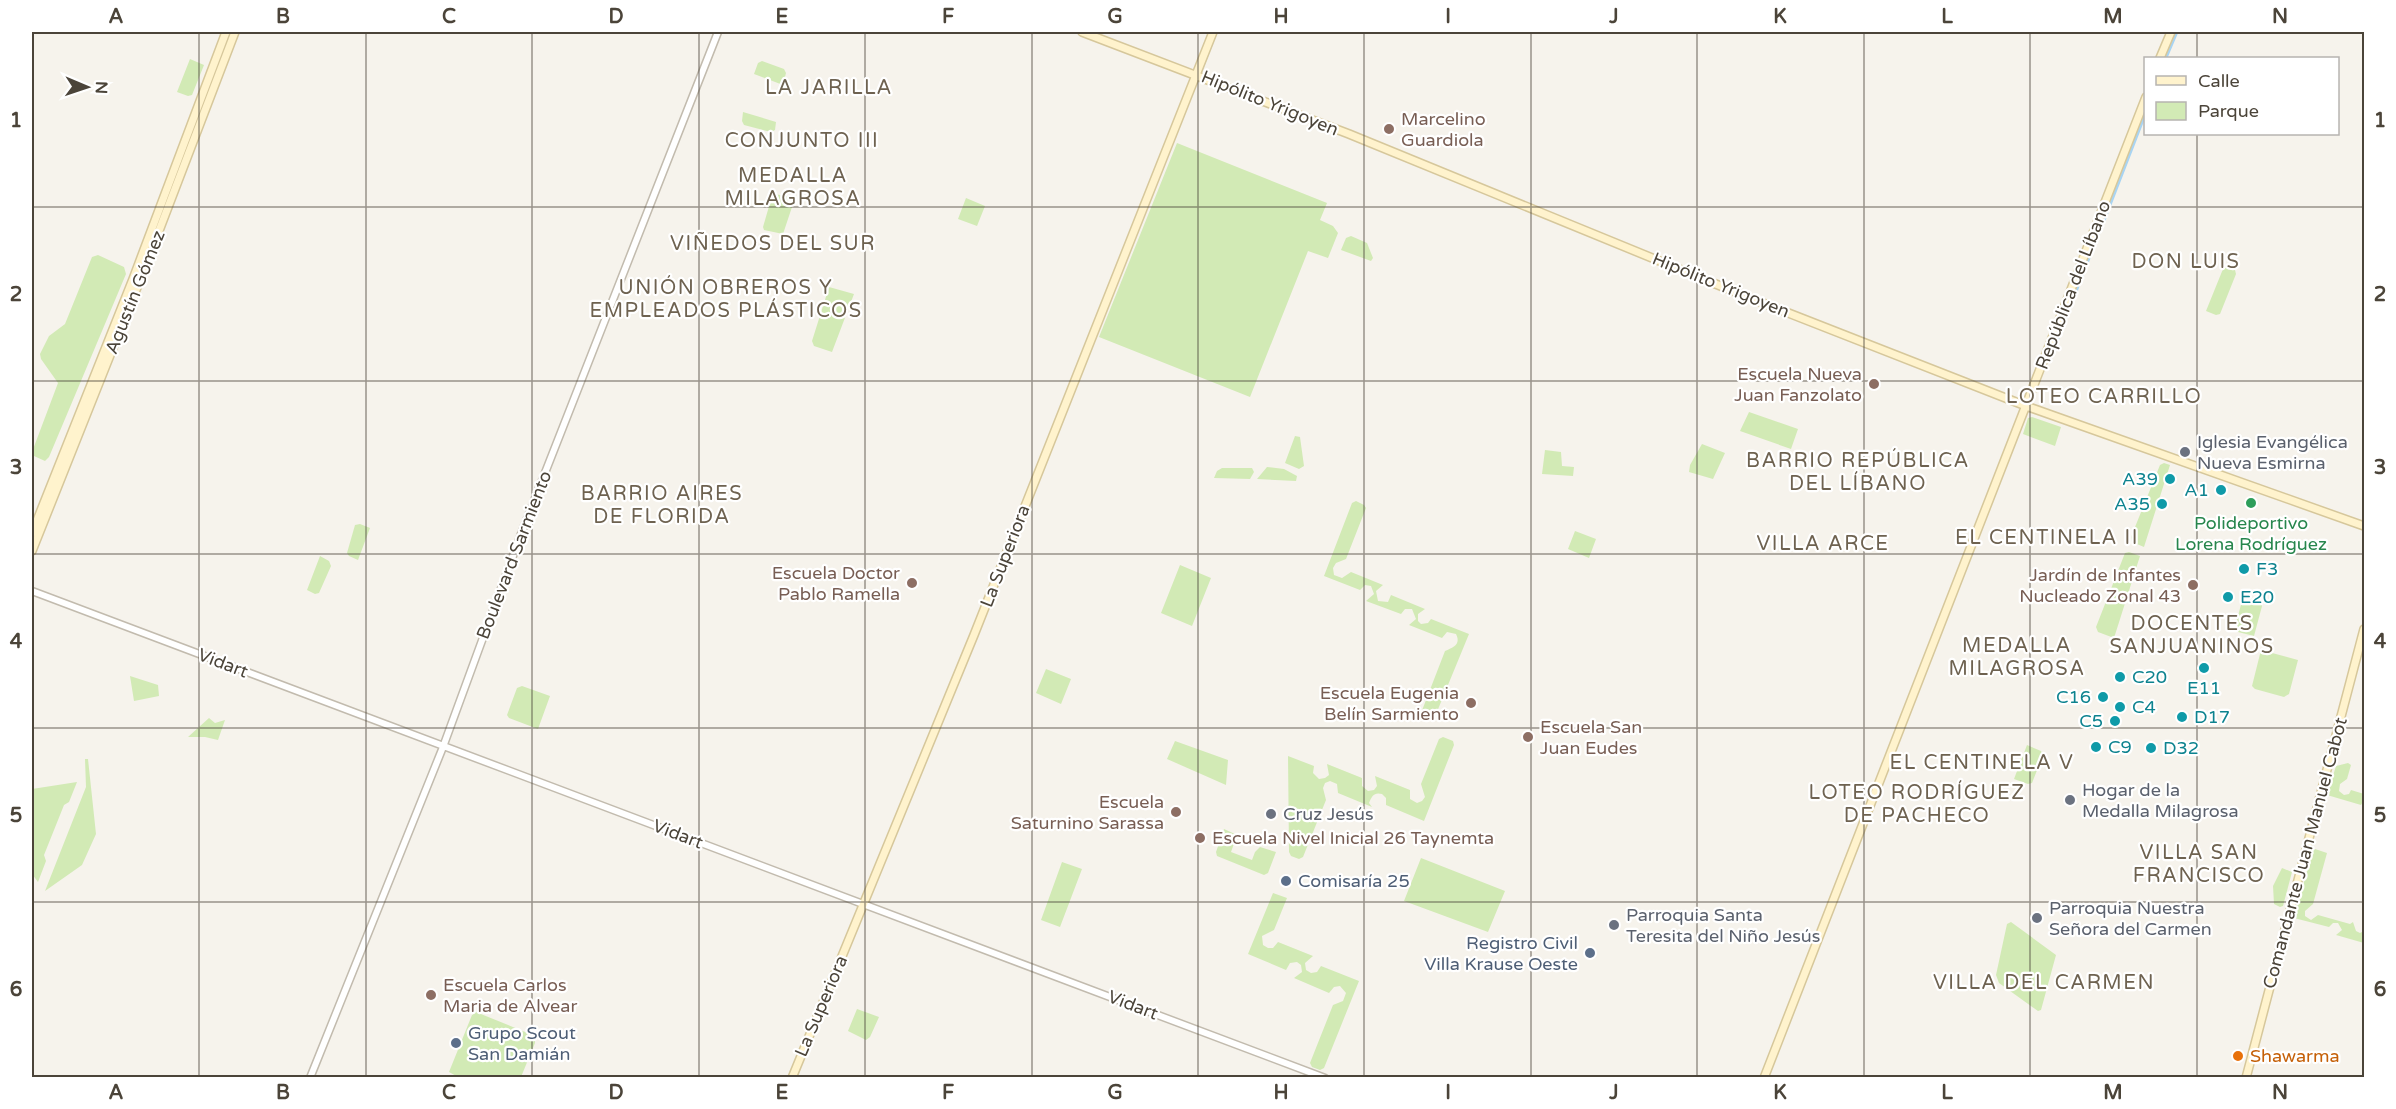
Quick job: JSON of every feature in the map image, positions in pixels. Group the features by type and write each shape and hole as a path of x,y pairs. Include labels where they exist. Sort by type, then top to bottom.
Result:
{"main road":[{"name":"Agustín Gómez","path":"32,533 133,279 226,32"},
{"name":"Agustín Gómez","path":"32,551 148,261 235,32"},
{"name":"Hipólito Yrigoyen","path":"1082,32 1197,74 2026,406 2364,526"},
{"name":"La Superiora","path":"792,1077 974,635 1213,32"},
{"path":"2160,57 2171,32"},
{"name":"República del Líbano","path":"1764,1077 2144,100"},
{"name":"Comandante Juan Manuel Cabot","path":"2246,1077 2364,629"}],"street":[{"name":"Boulevard Sarmiento","path":"309,1077 443,747 525,523 718,32"},
{"name":"Vidart","path":"32,591 1325,1077"}],"green space":[{"path":"190,59 204,65 192,95 188,96 177,92"},
{"path":"762,61 784,69 786,73 783,85 754,74 758,63"},
{"path":"743,112 776,122 775,130 771,132 744,125"},
{"path":"1177,143 1327,203 1320,220 1333,226 1338,233 1328,258 1308,251 1250,397 1099,337"},
{"path":"775,194 795,198 783,234 764,230 763,227 772,196"},
{"path":"966,198 985,206 977,226 958,219"},
{"path":"1351,236 1367,243 1373,258 1371,261 1341,250 1346,238"},
{"path":"98,255 124,267 126,274 49,457 45,461 34,456 32,452 58,383 40,354 49,336 65,324 92,257"},
{"path":"2227,267 2235,270 2236,274 2220,314 2216,315 2206,311 2223,269"},
{"path":"829,287 854,294 832,352 814,346 812,341"},
{"path":"1749,412 1798,429 1791,449 1740,431"},
{"path":"2032,417 2061,427 2055,446 2023,434 2028,418"},
{"path":"1295,436 1300,437 1304,466 1299,469 1285,463"},
{"path":"1702,444 1725,453 1713,479 1689,472 1690,465"},
{"path":"1545,450 1561,452 1562,466 1574,467 1573,476 1542,474"},
{"path":"2164,463 2170,465 2144,547 2132,542 2131,537 2160,465"},
{"path":"1267,467 1284,469 1297,476 1296,481 1257,479"},
{"path":"1222,468 1252,468 1254,472 1250,479 1214,478 1217,471"},
{"path":"1356,501 1366,508 1346,559 1336,563 1333,568 1334,575 1342,578 1351,572 1383,585 1376,591 1378,601 1388,602 1391,595 1425,609 1418,614 1418,621 1421,624 1428,623 1431,619 1469,634 1434,719 1431,721 1422,717 1421,713 1445,651 1457,643 1456,634 1447,632 1442,638 1409,625 1416,619 1412,609 1405,609 1401,614 1366,601 1374,594 1371,586 1365,585 1360,590 1324,576 1352,503"},
{"path":"360,524 370,528 358,560 347,553 355,525"},
{"path":"1575,531 1596,539 1589,558 1568,549"},
{"path":"2125,553 2140,556 2114,638 2098,632 2096,627"},
{"path":"320,556 329,561 331,566 319,593 315,594 307,590"},
{"path":"1180,565 1211,578 1192,626 1161,613"},
{"path":"2243,597 2260,603 2262,606 2254,636 2234,631"},
{"path":"2261,650 2298,660 2289,694 2284,697 2255,689 2252,686"},
{"path":"1046,669 1071,679 1061,704 1036,693"},
{"path":"130,676 158,685 159,696 134,701"},
{"path":"522,686 550,696 538,729 509,718 507,715 517,688"},
{"path":"209,718 215,723 225,720 218,740 188,737"},
{"path":"1443,737 1453,741 1454,745 1424,821 1386,805 1386,798 1382,794 1375,794 1372,797 1369,803 1372,807 1338,793 1337,784 1330,781 1325,783 1323,788 1326,800 1303,857 1299,859 1291,856 1289,852 1288,756 1314,766 1313,773 1319,779 1329,775 1327,764 1362,778 1362,786 1368,791 1374,790 1377,786 1375,776 1410,790 1410,799 1417,803 1425,797 1421,784 1439,739"},
{"path":"1175,741 1228,760 1226,785 1167,759"},
{"path":"2027,745 2041,751 2043,755 2032,783 2028,784 2014,779"},
{"path":"85,759 88,759 96,834 82,865 45,891 86,787"},
{"path":"2348,763 2351,765 2347,779 2340,784 2339,791 2344,795 2349,794 2351,790 2364,794 2361,805 2327,795 2336,766"},
{"path":"77,782 69,802 64,805 44,855 46,861 38,882 32,874 32,789"},
{"path":"1224,829 1237,835 1231,852 1252,860 1260,847 1276,852 1268,873 1264,875 1217,856 1216,852"},
{"path":"2315,849 2327,853 2313,904 2305,911 2305,916 2311,920 2318,915 2350,924 2353,922 2356,931 2360,933 2364,931 2364,943 2336,935 2342,930 2338,923 2333,923 2329,927 2294,918"},
{"path":"1421,858 1505,891 1488,932 1404,901"},
{"path":"1062,862 1082,869 1060,927 1041,920"},
{"path":"2282,868 2292,872 2283,906 2280,907 2274,904 2273,886"},
{"path":"1273,893 1287,898 1274,930 1262,936 1263,945 1273,948 1278,942 1313,956 1305,963 1306,970 1311,973 1317,972 1321,966 1359,981 1324,1068 1320,1070 1312,1067 1310,1063 1333,1005 1343,1001 1346,993 1340,986 1334,987 1329,993 1294,978 1302,972 1301,965 1297,962 1290,963 1286,970 1248,954"},
{"path":"2011,922 2056,955 2041,1010 2038,1011 1999,983 1996,975 2007,924"},
{"path":"857,1009 879,1017 870,1037 866,1040 848,1031"},
{"path":"476,1012 535,1036 535,1043 521,1077 458,1077 449,1072 472,1015"}],"waterway":[{"path":"1195,68 1209,32"},
{"path":"1202,70 1217,32"},
{"path":"2165,57 2176,32"},
{"path":"2101,226 2144,115"},
{"path":"2056,341 2099,230"}],"place":[{"name":"Marcelino Guardiola","path":"1389,129"},
{"name":"Escuela Nueva Juan Fanzolato","path":"1874,384"},
{"name":"Iglesia Evangélica Nueva Esmirna","path":"2185,452"},
{"name":"A39","path":"2170,479"},
{"name":"A1","path":"2221,490"},
{"name":"Polideportivo Lorena Rodríguez","path":"2251,503"},
{"name":"A35","path":"2162,504"},
{"name":"F3","path":"2244,569"},
{"name":"Escuela Doctor Pablo Ramella","path":"912,583"},
{"name":"Jardín de Infantes Nucleado Zonal 43","path":"2193,585"},
{"name":"E20","path":"2228,597"},
{"name":"E11","path":"2204,668"},
{"name":"C20","path":"2120,677"},
{"name":"C16","path":"2103,697"},
{"name":"Escuela Eugenia Belín Sarmiento","path":"1471,703"},
{"name":"C4","path":"2120,707"},
{"name":"D17","path":"2182,717"},
{"name":"C5","path":"2115,721"},
{"name":"Escuela San Juan Eudes","path":"1528,737"},
{"name":"C9","path":"2096,747"},
{"name":"D32","path":"2151,748"},
{"name":"Hogar de la Medalla Milagrosa","path":"2070,800"},
{"name":"Escuela Saturnino Sarassa","path":"1176,812"},
{"name":"Cruz Jesús","path":"1271,814"},
{"name":"Escuela Nivel Inicial 26 Taynemta","path":"1200,838"},
{"name":"Comisaría 25","path":"1286,881"},
{"name":"Parroquia Nuestra Señora del Carmen","path":"2037,918"},
{"name":"Parroquia Santa Teresita del Niño Jesús","path":"1614,925"},
{"name":"Registro Civil Villa Krause Oeste","path":"1590,953"},
{"name":"Escuela Carlos Maria de Alvear","path":"431,995"},
{"name":"Grupo Scout San Damián","path":"456,1043"},
{"name":"Shawarma","path":"2238,1056"}],"district":[{"name":"LA JARILLA","path":"829,87"},
{"name":"CONJUNTO III","path":"802,140"},
{"name":"MEDALLA MILAGROSA","path":"793,186"},
{"name":"VIÑEDOS DEL SUR","path":"773,243"},
{"name":"DON LUIS","path":"2186,261"},
{"name":"UNIÓN OBREROS Y EMPLEADOS PLÁSTICOS","path":"726,298"},
{"name":"LOTEO CARRILLO","path":"2104,396"},
{"name":"BARRIO REPÚBLICA DEL LÍBANO","path":"1858,472"},
{"name":"BARRIO AIRES DE FLORIDA","path":"662,504"},
{"name":"EL CENTINELA II","path":"2047,537"},
{"name":"VILLA ARCE","path":"1823,543"},
{"name":"DOCENTES SANJUANINOS","path":"2192,634"},
{"name":"MEDALLA MILAGROSA","path":"2017,656"},
{"name":"EL CENTINELA V","path":"1982,762"},
{"name":"LOTEO RODRÍGUEZ DE PACHECO","path":"1917,804"},
{"name":"VILLA SAN FRANCISCO","path":"2199,864"},
{"name":"VILLA DEL CARMEN","path":"2044,982"}]}
